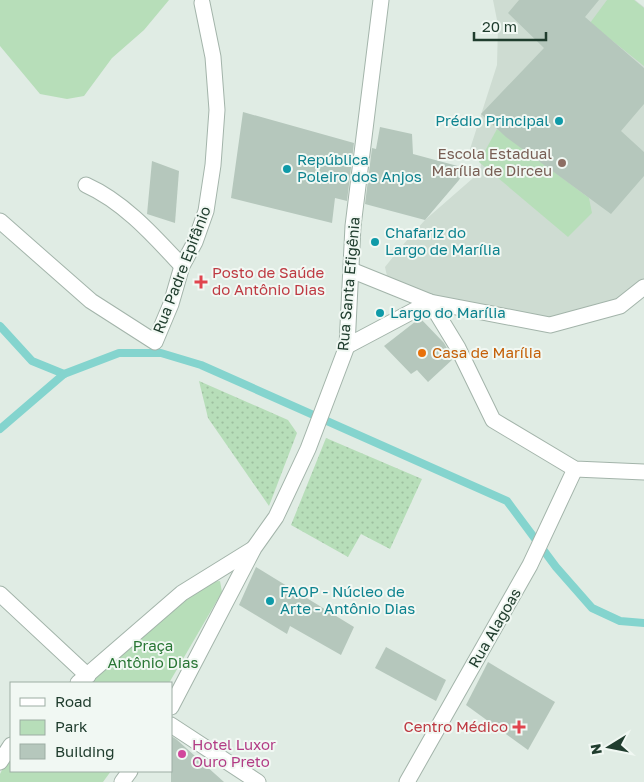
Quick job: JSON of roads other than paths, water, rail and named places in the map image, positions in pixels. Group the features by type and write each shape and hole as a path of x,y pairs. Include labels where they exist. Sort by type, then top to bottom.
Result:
{"street":[{"name":"Rua Santa Efigênia","path":"254,548 276,518 308,449 347,346 353,226 381,0"},
{"name":"Rua Padre Epifânio","path":"0,221 91,301 155,342 171,304 182,266 196,242 206,211 213,165 217,110 213,57 202,4"},
{"path":"86,184 99,190 128,212 182,266"},
{"path":"351,270 430,302 550,325 620,306 644,287"},
{"path":"347,346 430,302"},
{"path":"430,302 458,348 493,420 575,469 644,472"},
{"name":"Rua Alagoas","path":"406,782 530,565 575,469"},
{"path":"0,594 83,680 182,593 254,548"},
{"path":"172,705 254,548"},
{"path":"172,726 258,782"},
{"path":"0,762 10,747"}],"waterway":[{"path":"0,326 32,361 64,374"},
{"path":"0,429 64,374 119,353 161,353 201,365 507,501 556,567 592,608 620,621 644,623"}],"place":[{"name":"Prédio Principal","path":"559,121"},
{"name":"Escola Estadual Marília de Dirceu","path":"562,163"},
{"name":"República Poleiro dos Anjos","path":"287,169"},
{"name":"Chafariz do Largo de Marília","path":"375,242"},
{"name":"Posto de Saúde do Antônio Dias","path":"201,282"},
{"name":"Largo do Marília","path":"380,313"},
{"name":"Casa de Marília","path":"422,353"},
{"name":"FAOP - Núcleo de Arte - Antônio Dias","path":"270,601"},
{"name":"Centro Médico","path":"519,727"},
{"name":"Hotel Luxor Ouro Preto","path":"182,754"}],"park label":[{"name":"Praça Antônio Dias","path":"153,654"}]}
